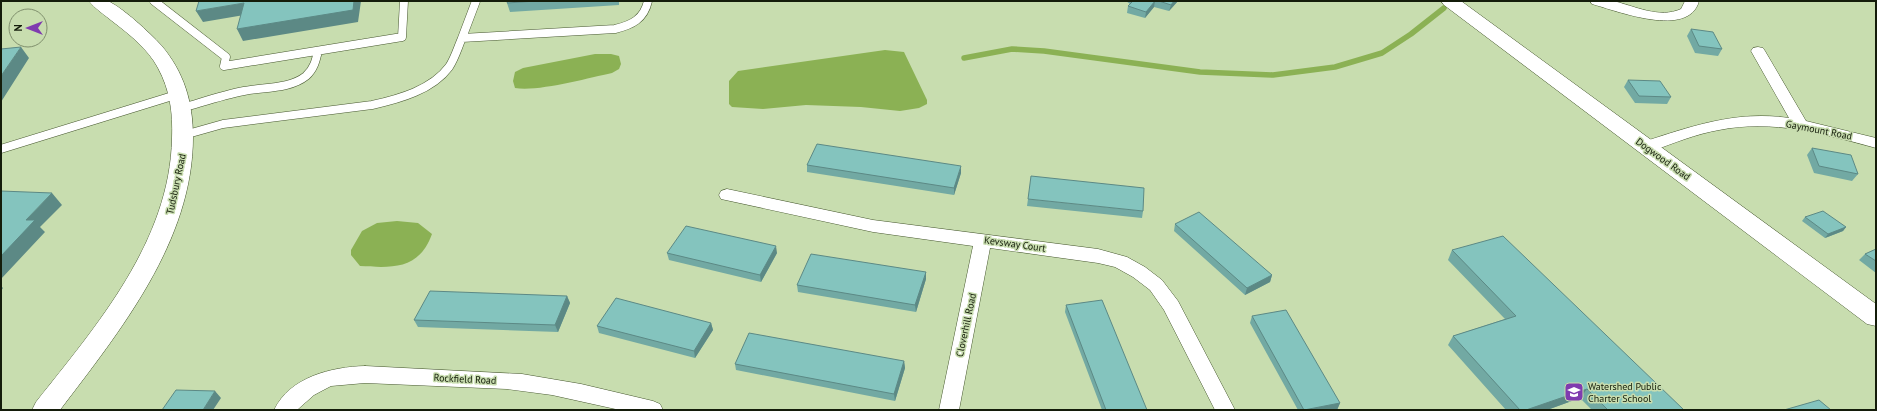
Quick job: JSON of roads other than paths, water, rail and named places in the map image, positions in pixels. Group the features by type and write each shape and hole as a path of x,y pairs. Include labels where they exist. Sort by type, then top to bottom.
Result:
{"street":[{"name":"Tudsbury Road","path":"45,410 114,318 144,268 170,216 179,180 184,150 184,135 180,101 173,77 163,60 150,45 130,26 98,1"},
{"name":"Dogwood Road","path":"1450,1 1876,317"},
{"path":"1597,1 1635,11 1671,16 1681,15 1688,10 1692,1"},
{"path":"1758,51 1800,124"},
{"name":"Gaymount Road","path":"1646,147 1703,128 1728,123 1773,122 1800,124 1876,143"},
{"name":"Kevsway Court","path":"727,195 873,226 1098,256 1121,262 1139,272 1156,286 1171,306 1225,410"},
{"name":"Cloverhill Road","path":"949,410 983,240"},
{"name":"Rockfield Road","path":"284,410 299,395 314,386 333,378 358,375 488,380 536,384 588,393 653,410"}],"lane":[{"path":"154,1 226,57 224,66 402,37 404,1"},
{"path":"184,135 223,124 372,105 411,94 440,76 449,67 455,56 476,1"},
{"path":"462,38 615,29 635,23 642,17 648,1"},
{"path":"1,149 180,101 291,84 301,80 310,73 315,66 318,51"}],"waterway":[{"path":"964,58 1012,49 1044,51 1200,72 1273,75 1335,67 1382,53 1411,34 1444,8"}],"place":[{"name":"Watershed Public Charter School","path":"1574,392"}]}
